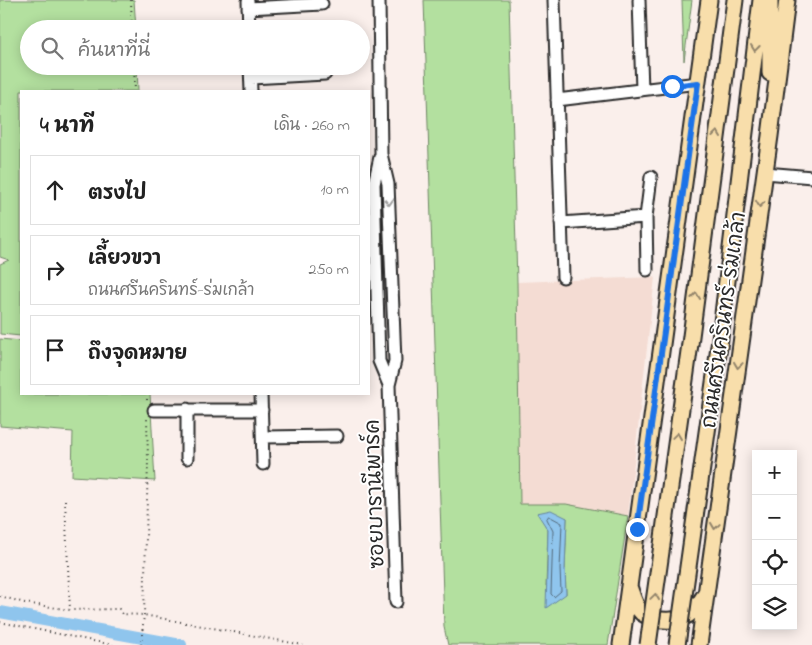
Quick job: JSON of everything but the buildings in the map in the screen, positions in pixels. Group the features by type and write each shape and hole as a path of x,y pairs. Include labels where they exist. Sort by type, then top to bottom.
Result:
{"main road":[{"path":"622,640 709,0"},
{"path":"702,55 719,0"},
{"name":"ถนนศรีนครินทร์-ร่มเกล้า","path":"648,645 690,344 734,0"},
{"name":"ถนนศรีนครินทร์-ร่มเกล้า","path":"677,645 719,347 761,0"},
{"path":"770,0 770,136"},
{"name":"ถนนศรีนครินทร์-ร่มเกล้า","path":"699,644 765,173 787,0"},
{"path":"629,587 634,603 641,612 650,617 660,619 683,618 694,611 705,594"}],"street":[{"name":"ซอยบารานีพาร์ค","path":"379,0 381,154 388,184 395,361 389,385 396,602"},
{"path":"554,0 563,277"},
{"path":"639,0 642,90"},
{"path":"249,20 248,4 322,4"},
{"path":"250,75 251,90"},
{"path":"557,100 698,83"},
{"name":"ซอยบารานีพาร์ค","path":"381,154 374,184 379,362 389,385"},
{"path":"765,173 812,177"},
{"path":"647,270 646,217 651,177"},
{"path":"561,223 646,217"},
{"path":"261,395 264,464"},
{"path":"187,409 187,458"},
{"path":"150,410 262,410"},
{"path":"262,437 337,436"}],"path":[{"path":"131,0 132,20"},
{"path":"134,75 135,90"},
{"path":"141,645 144,614 150,410 147,395"},
{"path":"65,500 70,610"},
{"path":"0,596 25,603 70,610 118,609 122,614 144,614 303,645"},
{"path":"0,622 113,645"}],"shaded area":[{"path":"655,277 628,516 566,504 520,504 517,282"}],"green space":[{"path":"0,0 134,0 135,20 20,20 20,75 137,75 138,90 20,90 20,336 0,334 0,264 9,260 0,257"},
{"path":"424,0 509,0 517,282 520,504 566,504 628,516 608,645 448,645 444,627","holes":["538,513 567,518 565,569 566,594 546,586 548,530"]},
{"path":"682,0 692,0 684,61"},
{"path":"0,339 20,341 20,395 150,395 155,481 72,476 73,432 0,426"}],"water":[{"path":"551,510 567,518 566,594 546,608 548,530 537,513"}],"waterway":[{"path":"0,612 181,645"}],"route":[{"path":"637,529 698,83 672,86"}]}
